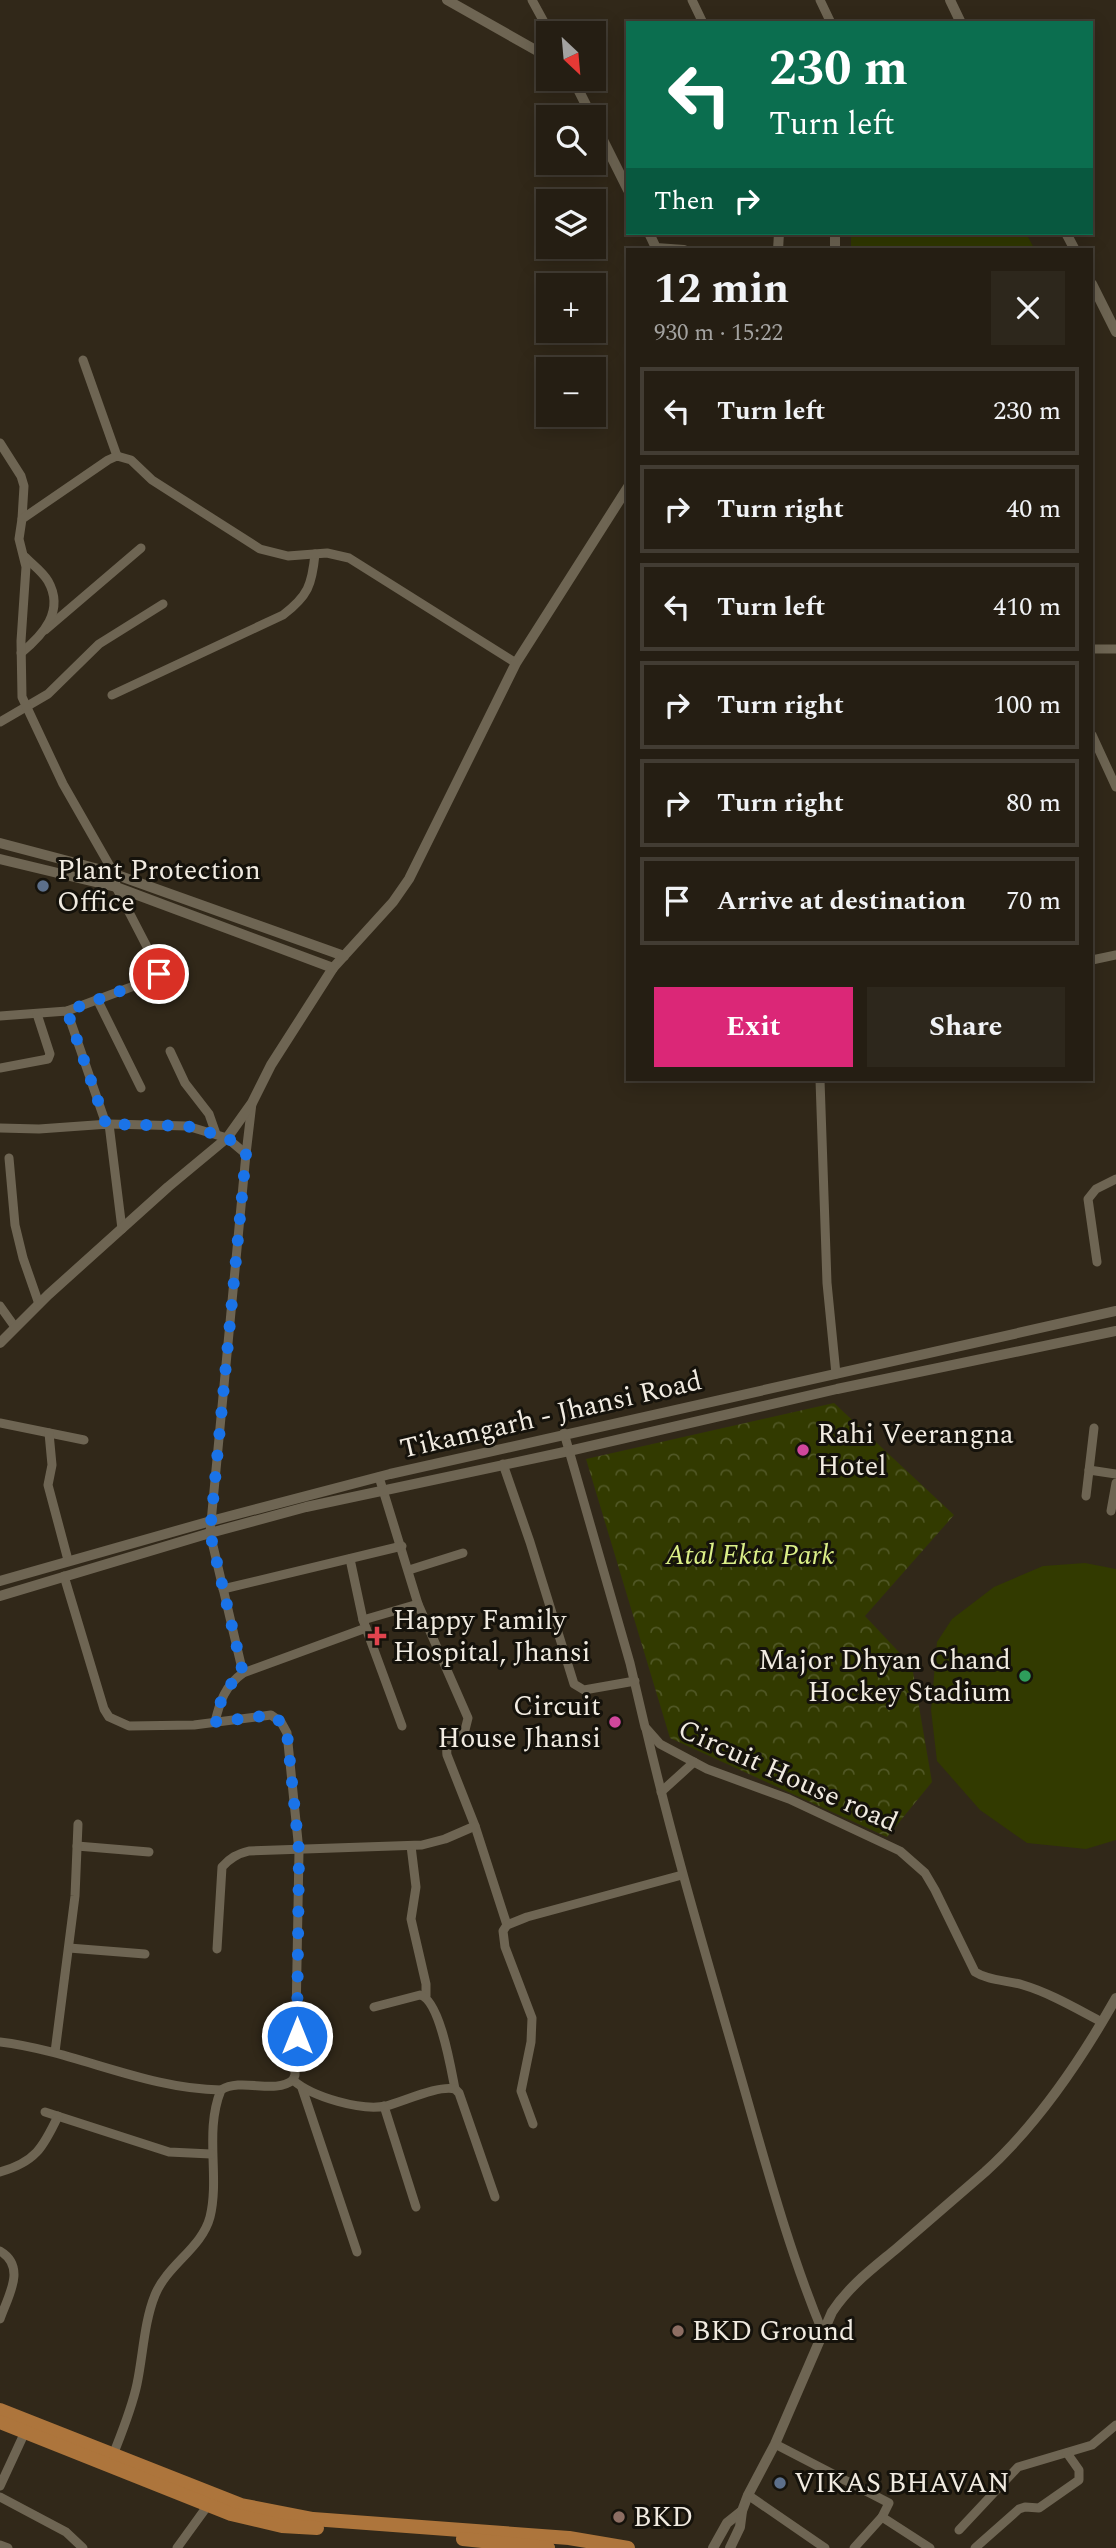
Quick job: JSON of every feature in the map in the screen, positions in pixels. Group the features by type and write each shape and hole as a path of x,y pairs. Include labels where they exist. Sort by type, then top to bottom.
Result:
{"main road":[{"path":"0,2410 113,2455 256,2521 461,2544 548,2548"},
{"path":"0,2422 211,2501 313,2519 569,2538 628,2548"}],"street":[{"path":"447,0 536,50"},
{"path":"533,0 544,21"},
{"path":"692,0 702,21"},
{"path":"820,0 830,21"},
{"path":"950,0 960,21"},
{"path":"606,145 626,186"},
{"path":"1093,286 1116,332"},
{"path":"83,360 117,456"},
{"path":"0,443 24,486 19,538 26,567 21,653 22,697 159,970 159,974 150,980 67,1011 0,1016"},
{"path":"22,519 117,456 131,460 152,480 260,549 288,555 327,553 349,558 516,663"},
{"path":"0,1343 122,1228 228,1138 252,1103 271,1065 332,968 393,902 409,878 516,663 626,490"},
{"path":"21,653 141,548"},
{"path":"112,695 283,615 307,592 313,578 315,554"},
{"path":"23,556 47,580 52,591 52,616 45,630"},
{"path":"0,722 26,709 57,687 93,649 163,604"},
{"path":"1093,649 1116,649"},
{"path":"1093,737 1116,787"},
{"path":"0,843 78,862 116,881 332,968"},
{"path":"0,859 116,881 344,956"},
{"path":"1093,960 1116,956"},
{"path":"97,999 141,1088"},
{"path":"67,1011 107,1124 122,1228"},
{"path":"0,1068 48,1059 50,1054 37,1014"},
{"path":"170,1051 185,1083 209,1114 216,1134"},
{"path":"820,1081 827,1283 836,1374"},
{"path":"243,1673 210,1533 252,1103"},
{"path":"0,1128 39,1129 107,1124 187,1126 228,1138 246,1154"},
{"path":"9,1157 15,1225 39,1304"},
{"path":"1097,1262 1088,1199 1097,1189 1116,1179"},
{"path":"0,1306 15,1327"},
{"name":"Tikamgarh - Jhansi Road","path":"0,1581 68,1560 379,1477 564,1433 1116,1311"},
{"name":"Tikamgarh - Jhansi Road","path":"0,1596 210,1533 383,1490 1116,1331"},
{"path":"920,1354 924,1371"},
{"path":"0,1423 83,1440"},
{"path":"1086,1496 1094,1428"},
{"path":"50,1433 52,1465 48,1485 68,1560"},
{"name":"Circuit House road","path":"564,1433 635,1681 645,1727 660,1744 694,1762 789,1799 900,1851 925,1873 975,1972 1040,1991 1102,2022"},
{"path":"503,1464 574,1684 584,1690 635,1681"},
{"path":"1090,1470 1116,1474"},
{"path":"379,1477 418,1604 468,1718 465,1730 448,1742 446,1747 507,1925"},
{"path":"1111,1511 1116,1483"},
{"path":"223,1589 402,1546"},
{"path":"409,1570 463,1553"},
{"path":"350,1559 365,1624 402,1726"},
{"path":"35,1570 40,1583"},
{"path":"0,2042 55,2052 192,2090 221,2090 235,2085 282,2086 293,2080 297,2068 299,1851 287,1733 281,1722 271,1715 194,1725 129,1726 109,1717 104,1709 64,1576"},
{"path":"215,1722 220,1701 228,1686 243,1673 418,1604"},
{"path":"645,1727 682,1875 776,2196 823,2333"},
{"path":"660,1792 694,1762"},
{"path":"55,2052 69,1948 78,1824"},
{"path":"217,1949 222,1867 240,1853 411,1846 436,1842 475,1826"},
{"path":"77,1846 149,1852"},
{"path":"411,1846 416,1887 411,1919 426,1984 426,1996 439,2022 456,2089 495,2197"},
{"path":"533,2124 521,2091 531,2042 532,2018 505,1947 503,1931 507,1925 527,1917 682,1875"},
{"path":"69,1948 145,1954"},
{"path":"374,2007 420,1995 426,1996"},
{"path":"730,2548 740,2527 748,2495 775,2444 832,2312 848,2289 987,2169 1015,2141 1041,2109 1116,1998"},
{"path":"293,2080 302,2088 318,2095 365,2107 384,2106 443,2089 456,2089"},
{"path":"302,2088 357,2252"},
{"path":"113,2455 137,2386 155,2294 200,2236 209,2217 213,2194 211,2154 216,2106 221,2090"},
{"path":"384,2106 416,2207"},
{"path":"45,2112 169,2152 211,2154"},
{"path":"0,2172 33,2157 45,2143 58,2116"},
{"path":"0,2251 11,2260 15,2273 0,2319"},
{"path":"960,2530 1018,2467 1092,2445 1116,2425"},
{"path":"0,2486 26,2432"},
{"path":"775,2444 889,2503 882,2517 854,2548"},
{"path":"975,2548 1019,2509 1039,2508 1079,2480 1079,2470 1067,2453"},
{"path":"748,2495 825,2548"},
{"path":"0,2497 66,2532 83,2548"},
{"path":"177,2548 211,2501"},
{"path":"713,2548 727,2523 742,2511"},
{"path":"882,2517 930,2548"},
{"path":"0,2545 8,2548"}],"green space":[{"path":"851,235 1027,235 1034,248 851,248"},
{"name":"Atal Ekta Park","path":"834,1403 954,1515 865,1616 912,1666 932,1782 887,1837 670,1738 586,1459"},
{"name":"Major Dhyan Chand Hockey Stadium","path":"1085,1563 1116,1569 1116,1840 1086,1849 1027,1843 980,1810 937,1761 931,1710 937,1642 952,1619 994,1587 1043,1566"}],"place":[{"name":"Plant Protection Office","path":"43,886"},
{"name":"Rahi Veerangna Hotel","path":"803,1450"},
{"name":"Happy Family Hospital, Jhansi","path":"377,1636"},
{"name":"Major Dhyan Chand Hockey Stadium","path":"1025,1676"},
{"name":"Circuit House Jhansi","path":"615,1722"},
{"name":"BKD Ground","path":"678,2331"},
{"name":"VIKAS BHAVAN","path":"780,2483"},
{"name":"BKD","path":"619,2517"}],"route":[{"path":"159,974 150,980 67,1011 106,1124 187,1126 228,1138 246,1154 210,1533 243,1673 228,1686 220,1701 215,1722 271,1715 281,1722 287,1733 299,1851 297,2036"}]}
